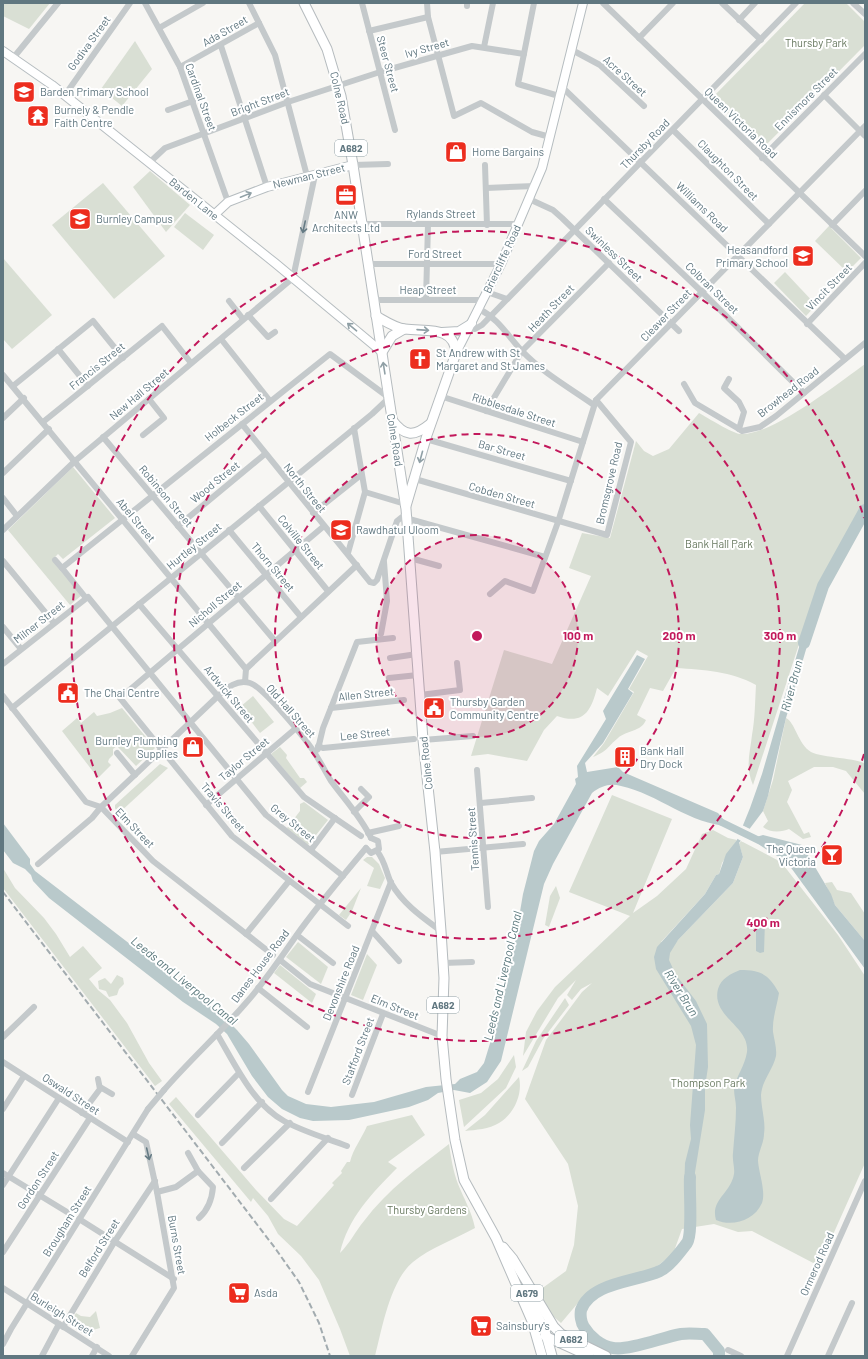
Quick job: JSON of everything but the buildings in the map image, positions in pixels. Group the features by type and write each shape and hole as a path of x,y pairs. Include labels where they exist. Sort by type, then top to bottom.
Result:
{"main road":[{"name":"Colne Road","path":"304,3 327,49 338,86 353,165 406,510 420,695 419,740 435,852 443,963 442,1036 450,1105 464,1180 496,1238"},
{"path":"376,316 404,329 442,332 452,341 456,353"},
{"path":"382,352 392,336 404,329"},
{"name":"Briercliffe Road","path":"406,510 431,423 456,353"},
{"path":"392,419 399,429 412,434 420,432 431,423"},
{"name":"A679","path":"496,1238 504,1249 540,1318 552,1356"},
{"name":"A679","path":"496,1238 534,1328 541,1353"},
{"name":"A682","path":"504,1249 513,1259 544,1313 561,1334 606,1356"},
{"name":"A682","path":"534,1328 547,1337 589,1356"},
{"path":"541,1353 547,1337 561,1334"}],"street":[{"path":"14,57 58,3"},
{"name":"Godiva Street","path":"65,95 130,3"},
{"name":"Cardinal Street","path":"145,3 180,67 228,202"},
{"path":"158,28 204,3"},
{"path":"249,3 275,55 311,176 293,278"},
{"name":"Steer Street","path":"362,3 395,130"},
{"path":"426,3 428,17 454,116 481,103 532,132 550,137"},
{"path":"484,47 493,3"},
{"path":"534,3 518,84 559,96"},
{"name":"Briercliffe Road","path":"456,353 501,264 542,168 583,3"},
{"name":"Queen Victoria Road","path":"603,3 865,256"},
{"path":"722,3 761,40"},
{"path":"739,20 755,3"},
{"name":"Thursby Road","path":"471,325 474,329 482,325 796,3"},
{"path":"853,3 865,14"},
{"path":"639,38 669,4"},
{"path":"369,31 428,17"},
{"name":"Ada Street","path":"180,67 221,46 259,23"},
{"path":"221,46 246,118 267,186"},
{"name":"Ivy Street","path":"338,86 380,72 472,46 524,54"},
{"name":"Acre Street","path":"572,50 600,65 644,106"},
{"name":"Barden Lane","path":"3,51 14,57 65,95 293,278 382,352"},
{"name":"Ennismore Street","path":"762,158 865,54"},
{"name":"Bright Street","path":"149,163 165,148 288,102 338,86"},
{"name":"Williams Road","path":"562,87 738,255 806,324 845,359"},
{"path":"824,95 865,136"},
{"path":"168,110 193,101"},
{"name":"Cleaver Street","path":"490,594 504,581 533,591 558,522 595,403 865,126"},
{"name":"Claughton Street","path":"673,130 769,224"},
{"name":"Newman Street","path":"214,215 228,202 267,186 353,165 388,164"},
{"path":"485,165 487,225"},
{"path":"486,188 535,186"},
{"path":"832,225 865,191"},
{"name":"Swinless Street","path":"529,199 553,210 679,331"},
{"name":"Colbran Street","path":"604,199 702,292 804,393"},
{"name":"Rylands Street","path":"362,224 519,224"},
{"path":"426,300 428,224"},
{"name":"Heath Street","path":"486,411 522,352 609,263"},
{"name":"Vincit Street","path":"806,324 865,263"},
{"name":"Ford Street","path":"368,264 501,264"},
{"name":"New Hall Street","path":"3,530 75,461 293,278"},
{"path":"485,296 507,299"},
{"name":"Heap Street","path":"374,300 426,300 485,296"},
{"path":"229,301 266,339 275,332"},
{"path":"479,309 492,315 522,352 541,369 595,403"},
{"path":"13,386 93,321 123,358"},
{"path":"442,332 459,331 471,325"},
{"name":"Francis Street","path":"43,422 162,326 191,363"},
{"path":"221,339 270,401"},
{"name":"Browhead Road","path":"739,428 742,431 760,427 865,343"},
{"path":"58,349 88,386"},
{"name":"Holbeck Street","path":"62,568 151,495 330,354 388,396"},
{"name":"Abel Street","path":"3,374 246,669"},
{"path":"684,384 695,403 739,428 744,412 739,402 724,388 729,379"},
{"name":"Hurtley Street","path":"12,708 354,428 388,396"},
{"name":"Ribblesdale Street","path":"440,396 583,442"},
{"path":"3,418 24,398"},
{"path":"143,435 164,418 149,398"},
{"name":"Bromsgrove Road","path":"584,529 607,535 631,442 595,403"},
{"name":"North Street","path":"242,424 370,582 374,583 377,580 384,561"},
{"path":"348,553 364,492 354,428"},
{"path":"3,473 49,429"},
{"name":"Robinson Street","path":"103,437 275,641"},
{"name":"Bar Street","path":"426,439 571,481"},
{"name":"Wood Street","path":"178,526 265,454"},
{"path":"313,513 361,475"},
{"name":"Cobden Street","path":"415,479 584,529"},
{"path":"364,492 406,510 545,557"},
{"path":"3,498 17,516"},
{"name":"Colville Street","path":"259,506 328,591"},
{"path":"380,634 387,601 384,561 397,521 406,510"},
{"name":"Nicholl Street","path":"120,698 324,526"},
{"name":"Thorn Street","path":"229,530 302,617"},
{"path":"410,558 439,566"},
{"name":"Grey Street","path":"55,560 112,626 266,815 343,876"},
{"path":"3,561 54,623"},
{"path":"38,864 92,818 101,807 218,696 229,687 240,682 245,682 246,669 357,565"},
{"name":"Milner Street","path":"3,664 87,597"},
{"name":"Ardwick Street","path":"139,604 304,797 361,836"},
{"path":"3,627 21,649"},
{"path":"314,752 318,746 330,708 357,642 393,638"},
{"path":"390,658 417,654"},
{"path":"420,695 460,690 457,664"},
{"path":"389,678 418,675"},
{"name":"Old Hall Street","path":"245,682 252,684 263,692 314,752 331,780 370,836"},
{"name":"Elm Street","path":"3,696 86,802 101,807 152,861 273,955"},
{"name":"Travis Street","path":"120,698 232,836 348,926"},
{"name":"Allen Street","path":"330,708 404,700"},
{"name":"Taylor Street","path":"206,805 295,729"},
{"name":"Lee Street","path":"318,746 323,748 472,736"},
{"path":"116,753 135,775"},
{"name":"Tennis Street","path":"477,770 481,803 488,907"},
{"path":"354,812 369,797 360,789"},
{"path":"481,803 532,798"},
{"path":"310,850 335,818"},
{"path":"377,851 371,852 366,848 366,843 370,836 399,826"},
{"path":"370,836 380,843 377,851"},
{"path":"435,852 523,844"},
{"name":"Danes House Road","path":"148,1109 188,1065 195,1054 204,1049 258,988 320,904 366,848"},
{"path":"377,851 384,859 391,882 401,899 414,911 441,931"},
{"path":"246,934 289,881"},
{"name":"Devonshire Road","path":"308,1092 391,882"},
{"path":"372,931 399,961"},
{"path":"297,935 333,963"},
{"name":"Elm Street","path":"280,960 310,984 442,1036"},
{"path":"443,963 472,962"},
{"path":"258,988 307,1026"},
{"path":"3,1037 34,1006"},
{"name":"Stafford Street","path":"352,1095 383,1014"},
{"path":"218,1033 239,1073 262,1102 283,1120 347,1146"},
{"name":"Oswald Street","path":"3,1062 128,1142"},
{"path":"198,1115 239,1073"},
{"path":"3,1109 24,1076"},
{"path":"98,1079 100,1087 112,1094"},
{"path":"82,1113 100,1087"},
{"path":"3,1185 59,1098"},
{"path":"222,1143 262,1102"},
{"name":"Brougham Street","path":"3,1344 148,1109"},
{"name":"Gordon Street","path":"3,1252 90,1118"},
{"path":"244,1168 290,1123"},
{"name":"Burns Street","path":"132,1356 172,1291 174,1279 146,1142 133,1134"},
{"path":"271,1199 328,1138"},
{"path":"188,1153 198,1171 213,1187 212,1199 203,1214 198,1218"},
{"path":"157,1192 176,1187 198,1171"},
{"path":"3,1172 67,1212"},
{"name":"Belford Street","path":"42,1356 155,1181"},
{"name":"Ormerod Road","path":"787,1356 865,1181"},
{"path":"79,1220 174,1279"},
{"name":"Burleigh Street","path":"3,1288 109,1356"},
{"path":"828,1356 852,1303"},
{"path":"92,1356 97,1348"},
{"path":"728,1350 741,1356"}],"green space":[{"path":"3,3 50,3 29,29 3,16"},
{"name":"Thursby Park","path":"805,3 846,3 865,22 865,45 763,148 712,98"},
{"path":"135,41 152,69 122,106 101,89"},
{"path":"150,171 190,205 166,232 133,187"},
{"path":"103,183 165,256 114,299 52,225"},
{"path":"185,213 214,235 203,250 174,227"},
{"path":"829,226 861,258 847,272 815,241"},
{"path":"3,258 52,315 12,349 3,339"},
{"path":"785,272 816,305 806,316 774,283"},
{"name":"Bank Hall Park","path":"865,364 865,504 820,580 753,785 749,772 749,760 754,723 756,685 747,680 717,672 676,668 663,691 650,688 637,715 646,720 644,724 637,729 622,735 605,751 593,757 604,743 634,692 629,689 648,656 637,650 608,696 597,688 589,710 580,717 573,719 557,716 544,730 527,761 488,754 471,756 504,650 552,664 591,576 569,568 582,533 610,538 636,441 644,451 653,456 669,449 699,413 736,433 753,433 769,427 804,407"},
{"path":"73,467 115,518 63,559 58,554 52,560 82,595 70,605 8,530"},
{"path":"253,696 274,722 260,733 240,707"},
{"path":"122,708 155,748 136,766 117,746 113,749 113,755 108,762 111,765 98,778 62,731 77,718 81,723 94,712 97,716"},
{"path":"786,718 792,724 803,744 811,752 823,756 856,760 865,764 865,794 846,771 833,767 814,767 788,781 792,790 787,802 804,834 809,832 811,837 803,839 789,829 776,831 763,827 768,821 763,811 773,780"},
{"path":"280,747 287,755 286,758 300,778 304,778 307,782 300,788 271,754"},
{"path":"160,764 168,768 118,814 115,805"},
{"name":"Thompson Park","path":"612,795 672,819 633,913 657,896 686,869 702,834 713,830 728,838 737,840 722,863 719,874 716,875 705,894 661,942 674,944 733,883 743,857 739,844 741,841 781,862 838,935 865,976 865,1163 819,1266 752,1231 738,1232 714,1224 682,1229 673,1254 652,1270 606,1285 583,1297 561,1323 547,1311 537,1292 566,1271 574,1245 578,1206 568,1164 525,1099 546,1040 582,992 592,983 581,989 572,1000 567,995 576,980 558,998 523,1056 526,1032 537,1011 555,987 630,916 569,892"},
{"path":"304,802 328,820 308,845 287,828 300,811 300,804"},
{"path":"367,857 372,857 379,864 385,878 380,889 367,886 374,868 363,860"},
{"path":"3,868 15,888 44,918 70,957 83,946 102,968 89,979 98,990 110,1000 127,1023 149,1063 162,1081 155,1086 3,888"},
{"path":"832,882 837,890 851,893 865,914 865,941 835,905 825,883"},
{"path":"556,886 560,898 549,927 545,925 550,896"},
{"path":"361,888 352,911 346,920 339,915"},
{"path":"298,942 328,967 321,984 286,957"},
{"path":"367,954 377,965 363,1000 351,995"},
{"path":"280,965 316,994 312,1003 274,973"},
{"path":"117,975 123,978 124,984 119,989 117,995 109,997 106,991 99,989 98,981 105,978 111,984"},
{"path":"565,998 569,1005 543,1039 528,1067 522,1071 536,1041"},
{"path":"514,1055 516,1067 506,1088 464,1127 459,1100 481,1093 498,1079"},
{"path":"519,1077 520,1090 516,1103 504,1119 491,1127 465,1131 485,1115"},
{"name":"Thursby Gardens","path":"176,1097 256,1190 284,1219 297,1226 334,1185 332,1183 342,1173 341,1171 347,1162 350,1162 367,1126 412,1115 425,1135 388,1162 397,1168 370,1197 355,1217 344,1240 340,1253 373,1210 393,1189 449,1144 456,1179 470,1211 475,1228 427,1252 405,1270 398,1281 388,1306 375,1356 350,1356 319,1280 301,1256 278,1234 268,1216 253,1198 251,1202 169,1104"},
{"path":"96,1311 100,1328 82,1333 69,1324 76,1313 81,1316 90,1317"}],"water":[{"path":"805,627 812,629 786,718 768,796 763,811 739,843 743,857 733,883 678,940 670,953 669,960 676,975 696,1001 707,1024 708,1067 705,1087 705,1110 692,1191 684,1192 685,1163 691,1139 690,1125 696,1045 691,1026 656,969 654,957 657,947 705,894 716,875 719,874 726,854 737,840 762,774"},
{"path":"637,655 645,659 628,689 633,693 603,743 585,763 587,772 618,767 623,772 718,813 729,826 701,820 648,795 621,786 606,786 592,793 553,864 544,884 501,1061 487,1082 470,1093 454,1090 438,1093 428,1100 409,1107 349,1120 313,1121 300,1118 282,1109 268,1097 252,1076 227,1034 216,1024 183,1002 49,898 33,881 31,875 25,869 13,863 3,850 3,823 30,859 30,864 35,871 221,1014 249,1044 282,1090 288,1096 306,1104 331,1107 374,1102 426,1087 455,1084 460,1079 477,1072 484,1063 503,1001 507,973 515,941 523,894 534,851 539,841 554,824 576,784 575,779 578,777 577,766 606,719 603,711"},
{"path":"763,835 802,845 831,894 835,905 865,941 865,969 789,865 761,846 753,838"},
{"path":"761,919 765,921 764,952 760,953 756,951 756,921"},
{"path":"740,970 754,971 764,975 772,982 779,993 773,1027 776,1056 773,1066 763,1085 761,1095 764,1129 763,1141 758,1161 763,1188 762,1203 754,1214 748,1218 742,1221 729,1223 716,1220 715,1213 718,1202 732,1181 734,1174 733,1156 736,1108 734,1089 747,1052 743,1035 725,1014 717,999 718,989 721,982 733,973"}],"pier":[{"path":"742,825 752,830 743,842 736,838"}],"waterway":[{"name":"River Brun","path":"804,643 823,586 865,510"},
{"name":"Leeds and Liverpool Canal","path":"721,822 762,842"},
{"name":"River Brun","path":"690,1177 690,1231 687,1243 664,1269 650,1275 615,1284 594,1294 586,1301 581,1310 581,1319 589,1334 600,1343 609,1347 628,1348 681,1334 705,1334 719,1351 719,1356"}],"railway":[{"path":"3,892 275,1248 299,1282 319,1323 330,1356"}],"place":[{"name":"Barden Primary School","path":"24,92"},
{"name":"Burnely & Pendle Faith Centre","path":"38,116"},
{"name":"Home Bargains","path":"456,152"},
{"name":"ANW Architects Ltd","path":"346,195"},
{"name":"Burnley Campus","path":"80,219"},
{"name":"Heasandford Primary School","path":"803,256"},
{"name":"St Andrew with St Margaret and St James","path":"420,359"},
{"name":"Rawdhatul Uloom","path":"341,530"},
{"name":"The Chai Centre","path":"68,693"},
{"name":"Thursby Garden Community Centre","path":"434,708"},
{"name":"Burnley Plumbing Supplies","path":"193,747"},
{"name":"Bank Hall Dry Dock","path":"625,757"},
{"name":"The Queen Victoria","path":"832,855"},
{"name":"Asda","path":"239,1293"},
{"name":"Sainsbury's","path":"481,1326"}]}
